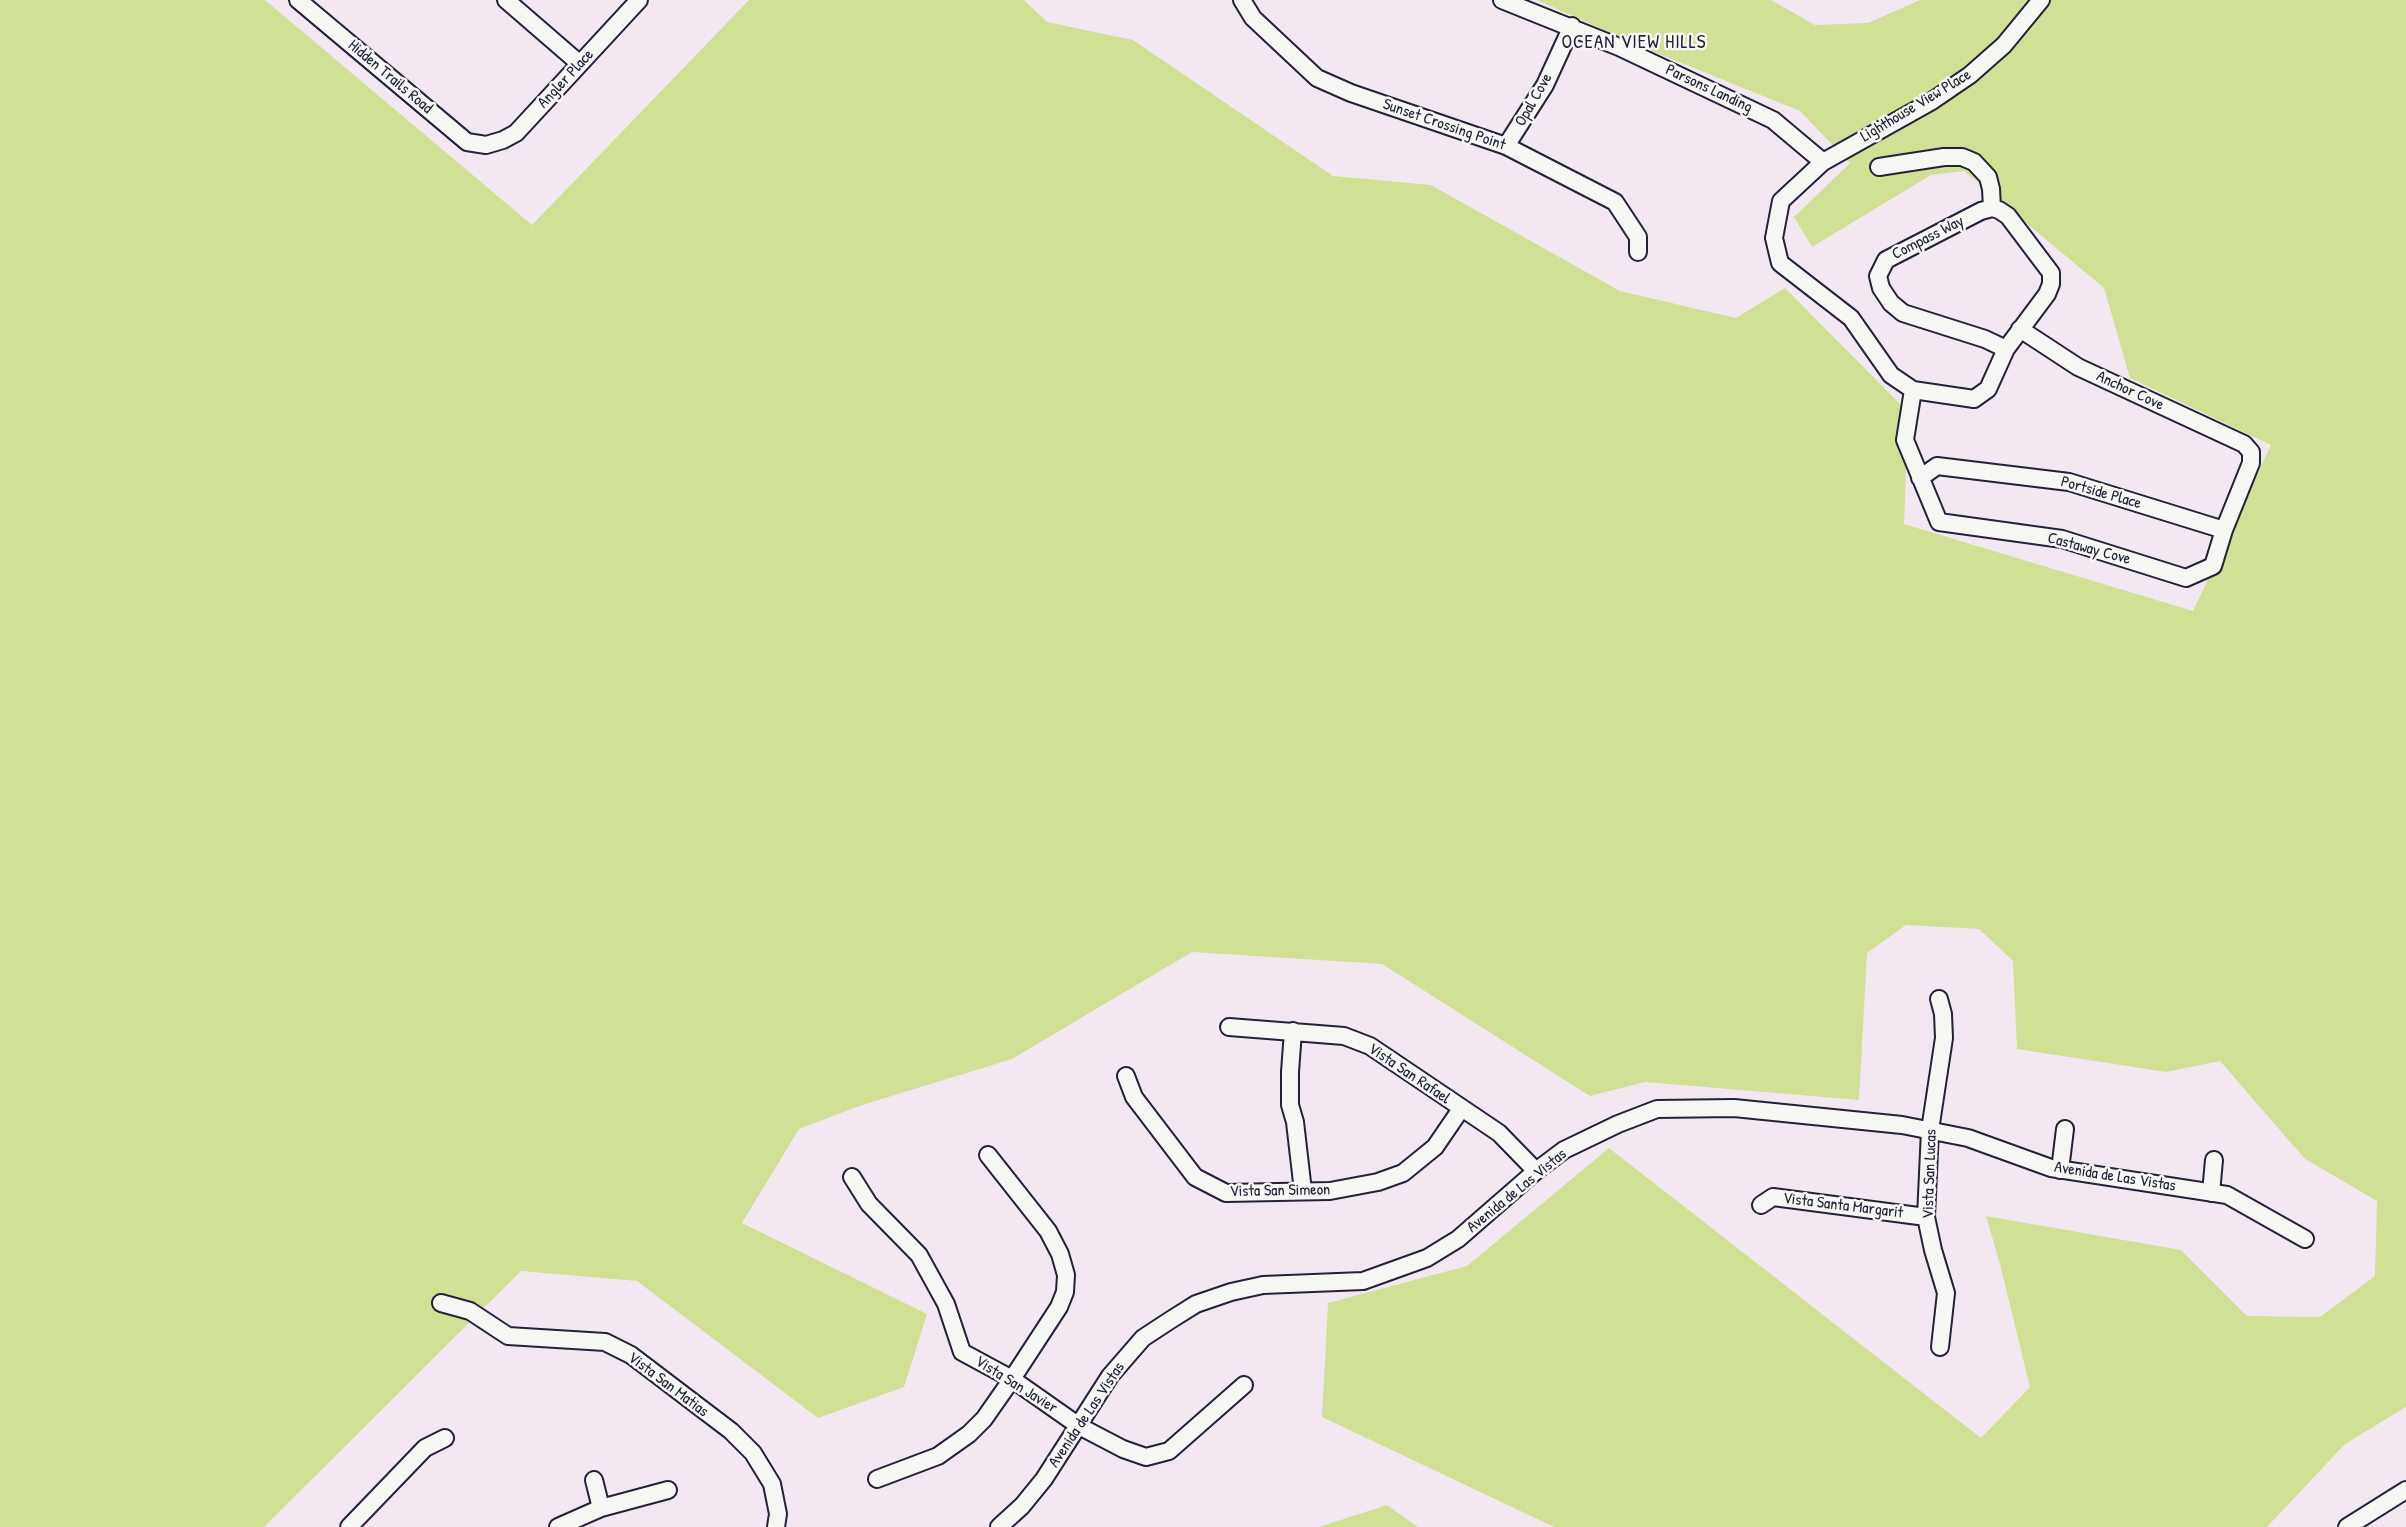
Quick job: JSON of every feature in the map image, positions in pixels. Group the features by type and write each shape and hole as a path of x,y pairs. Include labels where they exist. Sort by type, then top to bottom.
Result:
{"street":[{"name":"Hidden Trails Road","path":"298,0 468,142 486,145"},
{"path":"506,0 580,64"},
{"name":"Angler Place","path":"486,145 503,140 516,133 639,0"},
{"name":"Sunset Crossing Point","path":"1242,0 1253,18 1317,78 1351,94 1506,146 1615,202 1638,236 1638,252"},
{"name":"Parsons Landing","path":"1502,0 1572,26 1773,120 1823,162"},
{"name":"Lighthouse View Place","path":"1913,390 1891,375 1851,318 1780,263 1774,238 1781,201 1823,162 1964,80 2004,45 2041,0"},
{"name":"Opal Cove","path":"1506,146 1545,85 1572,26"},
{"path":"1878,167 1944,157 1962,157 1974,162 1988,177 1992,208 2008,216 2050,274 2051,284 2047,294 2006,350 1988,389 1974,398 1913,390"},
{"name":"Compass Way","path":"1992,208 1981,211 1886,260 1878,276 1881,288 1891,303 1903,313 1985,339 2006,350"},
{"name":"Anchor Cove","path":"2020,329 2078,367 2244,444"},
{"name":"Castaway Cove","path":"1913,390 1905,440 1939,522 2062,539 2186,578 2213,566 2224,530 2251,463 2250,452 2244,444"},
{"name":"Portside Place","path":"1920,478 1937,466 2069,482 2224,530"},
{"name":"Vista San Lucas","path":"1939,999 1943,1014 1944,1038 1930,1130 1926,1217 1933,1250 1946,1293 1940,1347"},
{"name":"Vista San Rafael","path":"1229,1027 1344,1036 1370,1046 1499,1133 1536,1171"},
{"path":"1293,1032 1290,1105 1295,1122 1303,1191"},
{"name":"Vista San Simeon","path":"1126,1076 1134,1097 1195,1178 1226,1193 1330,1191 1363,1186 1402,1173 1435,1147 1461,1109"},
{"name":"Avenida de Las Vistas","path":"999,1527 1034,1493 1110,1376 1143,1338 1196,1304 1231,1292 1262,1285 1363,1281 1428,1258 1458,1239 1536,1171 1564,1150 1657,1109 1734,1108 1902,1125 1930,1130 1968,1138 2060,1170 2227,1195 2305,1239"},
{"path":"2060,1170 2065,1129"},
{"path":"877,1479 928,1460 965,1438 984,1419 1012,1379 1059,1307 1065,1292 1066,1275 1060,1254 1048,1231 988,1155"},
{"path":"2211,1193 2214,1160"},
{"name":"Vista San Javier","path":"852,1178 869,1204 920,1255 946,1304 962,1352 1012,1379 1079,1426 1123,1449 1146,1457 1169,1451 1244,1385"},
{"name":"Vista Santa Margarit","path":"1761,1204 1773,1198 1926,1217"},
{"name":"Vista San Matias","path":"441,1303 470,1311 508,1336 605,1342 631,1355 731,1431 753,1452 772,1484 778,1514 776,1527"},
{"path":"349,1527 425,1448 445,1438"},
{"path":"594,1480 602,1508"},
{"path":"558,1527 602,1508 668,1490"},
{"path":"2347,1527 2406,1490"}],"green space":[{"path":"0,0 265,0 532,225 749,0 1024,0 1047,22 1133,40 1333,176 1431,185 1620,291 1736,318 1785,288 1908,412 1904,524 2193,611 2271,445 2130,378 2104,288 1964,171 1931,175 1812,247 1794,217 1850,163 1800,111 1642,47 1537,0 1771,0 1815,25 1868,23 1920,0 2406,0 2406,1407 2345,1444 2267,1527 1554,1527 1322,1417 1328,1303 1467,1266 1609,1148 1981,1438 2030,1387 2000,1264 1986,1216 2181,1250 2247,1316 2320,1317 2375,1276 2377,1201 2305,1159 2220,1061 2166,1072 2017,1049 2013,961 1979,929 1906,925 1867,953 1859,1100 1645,1082 1590,1096 1382,964 1192,952 1012,1059 859,1106 799,1129 742,1223 927,1314 904,1387 818,1418 637,1281 521,1271 264,1527 0,1527"},
{"path":"1387,1505 1418,1527 1319,1527"}],"district":[{"name":"OCEAN VIEW HILLS","path":"1634,43"}]}
